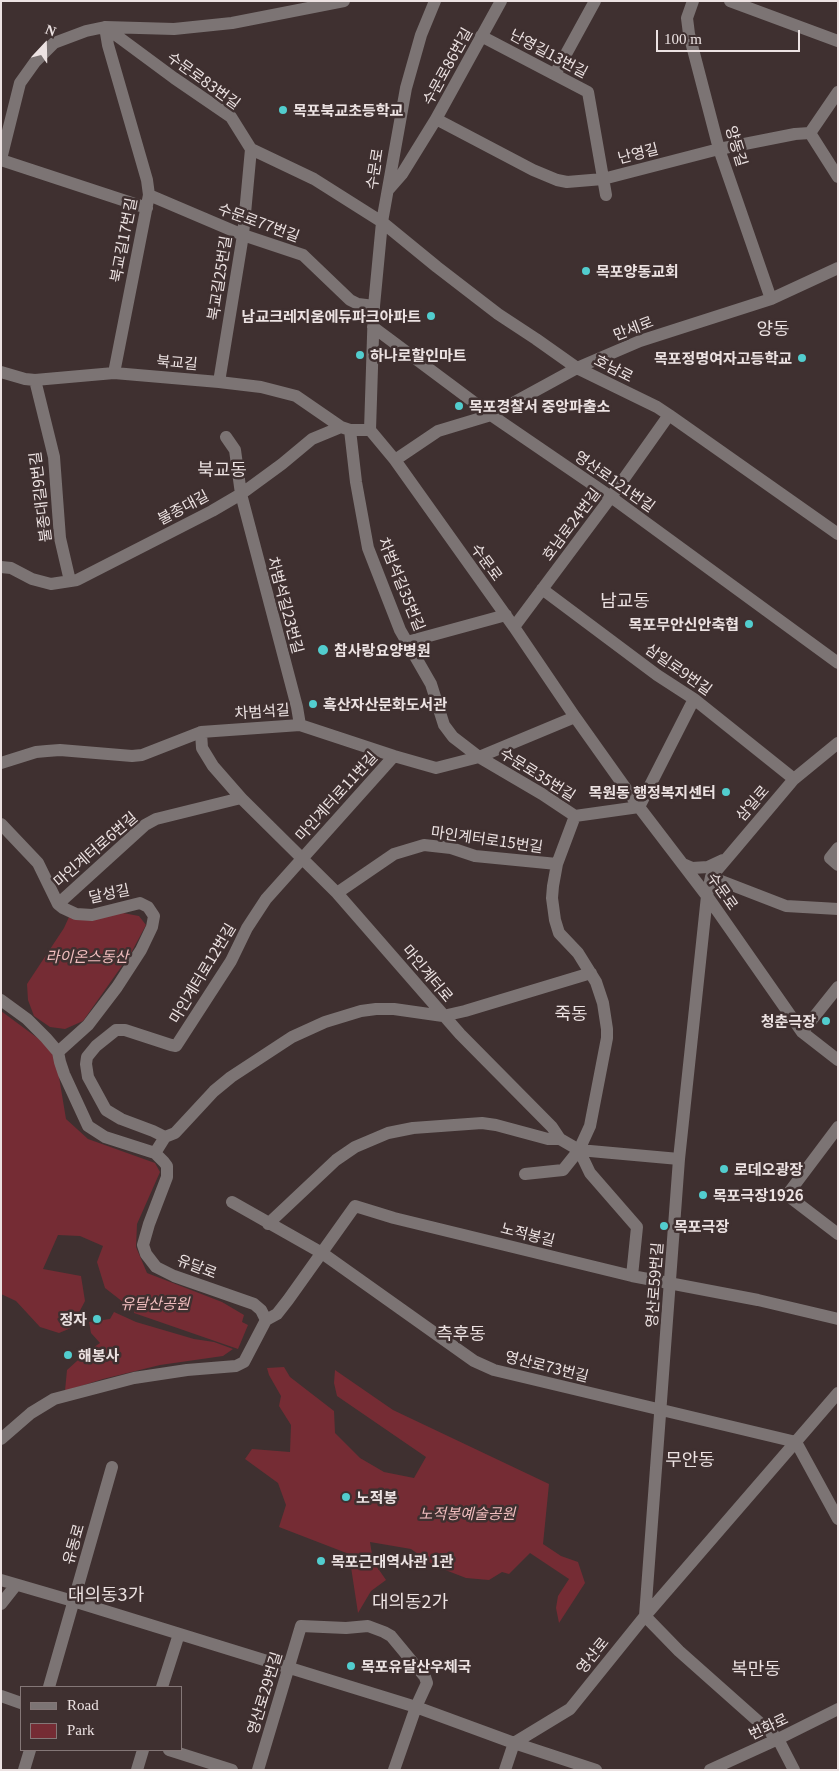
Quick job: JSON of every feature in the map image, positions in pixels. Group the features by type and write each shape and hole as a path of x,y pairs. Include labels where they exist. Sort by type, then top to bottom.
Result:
{"street":[{"path":"1,160 20,83 35,62 54,43 86,31 105,27 174,29 222,24 344,1"},
{"name":"수문로","path":"435,1 410,68 382,222 374,306 370,430 394,460 506,615 639,807 707,896 802,1032 838,1060"},
{"name":"수문로86번길","path":"387,191 402,174 436,119 501,1"},
{"path":"555,74 595,1"},
{"name":"양동길","path":"693,1 687,18 689,34 720,149 771,298"},
{"path":"730,1 838,41"},
{"name":"수문로83번길","path":"105,27 174,78 232,117 252,149"},
{"name":"북교길17번길","path":"105,27 108,45 147,180 148,202 114,373"},
{"name":"난영길13번길","path":"481,36 588,92 606,195"},
{"path":"838,92 810,133 838,177"},
{"name":"난영길","path":"436,119 550,178 567,182 603,179 720,149 795,134 810,133"},
{"path":"252,149 314,179 382,222"},
{"name":"북교길25번길","path":"219,382 243,235 252,149"},
{"name":"수문로77번길","path":"1,160 148,202 303,255 350,300 358,304 374,306"},
{"name":"호남로","path":"382,222 498,314 577,368 657,407 838,534"},
{"name":"만세로","path":"394,460 438,432 491,415 577,368 640,342 771,298 838,268"},
{"name":"영산로121번길","path":"373,327 491,415 611,498 838,663"},
{"name":"북교길","path":"1,372 35,380 114,373 261,387 296,396 345,429"},
{"name":"불종대길9번길","path":"35,380 54,457 60,538 70,581"},
{"name":"호남로24번길","path":"514,627 611,498 669,415"},
{"name":"불종대길","path":"1,567 11,568 32,579 51,584 77,580 212,511 241,494 312,439 345,429 370,430"},
{"name":"차범석길35번길","path":"345,429 368,548 400,630 431,684 448,732 479,757"},
{"name":"차범석길23번길","path":"226,437 235,450 241,494 297,707 300,725"},
{"name":"삼일로9번길","path":"542,589 657,675 694,699 794,779"},
{"path":"408,642 506,615"},
{"path":"639,807 694,699"},
{"name":"차범석길","path":"1,763 36,752 54,751 142,755 201,732 300,725 436,768 479,757 575,716"},
{"name":"마인계터로","path":"201,732 202,748 213,766 242,798 337,893 423,990 443,1016 552,1127 560,1138 579,1150 679,1159"},
{"name":"삼일로","path":"707,896 711,877 794,779 838,743"},
{"name":"마인계터로11번길","path":"302,858 394,756"},
{"name":"수문로35번길","path":"479,757 575,816 639,807"},
{"name":"마인계터로6번길","path":"58,904 145,824 156,819 242,798"},
{"path":"525,1174 563,1170 579,1150 590,1126 607,1038 603,1003 591,972 559,933 555,920 552,898 557,864 575,816"},
{"path":"1,824 38,863 58,904"},
{"name":"마인계터로15번길","path":"337,893 394,854 424,845 451,848 475,856 557,864"},
{"path":"834,862 838,848"},
{"name":"마인계터로12번길","path":"165,1137 121,1119 106,1110 88,1077 87,1057 96,1046 116,1030 125,1030 176,1046 231,961 266,899 302,858"},
{"path":"683,864 692,868 708,867 727,858"},
{"path":"711,877 786,906 838,909"},
{"name":"영산로59번길","path":"645,1616 679,1159 707,896"},
{"name":"달성길","path":"58,904 76,914 92,915 140,903 148,907 154,916 152,927 144,944 117,987 88,1025 58,1052"},
{"path":"1,1000 27,1019 58,1052 62,1068 88,1126 105,1136 154,1153 165,1137 175,1133 214,1091 231,1077 292,1037 325,1022 361,1011 381,1009 421,1012 443,1016 591,972"},
{"path":"802,1032 838,987"},
{"path":"268,1224 336,1160 360,1144 388,1133 413,1128 482,1123 548,1139 560,1138"},
{"path":"838,1127 787,1195 838,1234"},
{"path":"579,1150 590,1173 637,1227 632,1276"},
{"name":"유달로","path":"154,1153 167,1166 167,1177 144,1238 143,1245 146,1254 156,1267 174,1276 254,1304 261,1310 266,1320"},
{"name":"영산로73번길","path":"232,1202 322,1253 474,1361 504,1374 796,1442"},
{"name":"노적봉길","path":"266,1320 277,1314 355,1206 403,1220 632,1276 758,1300 838,1319"},
{"path":"1,1439 31,1413 54,1399 134,1378 186,1370 236,1366 244,1362 266,1320"},
{"name":"영산로","path":"514,1743 570,1708 645,1616 838,1393"},
{"path":"796,1442 838,1519"},
{"name":"유동로","path":"49,1686 112,1467"},
{"path":"1,1580 416,1707 514,1743 596,1770"},
{"path":"1,1604 16,1585"},
{"path":"645,1616 679,1651 778,1739 794,1770"},
{"name":"영산로29번길","path":"258,1770 301,1626 346,1628 368,1626 391,1636 425,1678 426,1683 416,1707"},
{"path":"162,1686 178,1634"},
{"path":"1,1696 20,1703"},
{"path":"394,1770 416,1707"},
{"name":"번화로","path":"710,1770 838,1709"},
{"path":"505,1770 514,1743"},
{"path":"24,1770 30,1751"},
{"path":"137,1770 143,1751"},
{"path":"172,1751 232,1770"}],"green space":[{"name":"라이온스동산","path":"123,913 139,916 146,925 131,953 83,1021 65,1029 50,1027 34,1016 28,1000 27,984 64,928 69,917"},
{"name":"유달산공원","path":"1,1011 47,1045 54,1057 58,1071 66,1119 88,1139 155,1163 160,1172 137,1224 136,1247 147,1273 222,1302 244,1315 242,1322 248,1325 238,1349 134,1313 138,1294 132,1309 105,1288 97,1262 103,1246 80,1236 58,1235 43,1269 81,1276 85,1301 71,1328 59,1333 40,1327 16,1301 1,1294"},
{"path":"114,1312 136,1322 194,1339 214,1342 233,1349 223,1356 160,1365 103,1379 65,1391 67,1370 100,1343 91,1333 89,1322 110,1319"},
{"name":"노적봉예술공원","path":"284,1367 290,1377 334,1411 335,1433 360,1458 384,1472 414,1478 426,1457 337,1396 334,1383 335,1370 393,1410 549,1484 543,1544 561,1556 578,1562 585,1583 559,1623 556,1608 558,1596 569,1579 530,1553 509,1574 502,1572 489,1580 466,1578 435,1566 411,1549 370,1542 373,1561 386,1580 371,1591 358,1613 349,1554 279,1527 286,1505 278,1483 245,1459 252,1449 290,1452 291,1425 279,1406 281,1396 267,1368"}],"place":[{"name":"목포북교초등학교","path":"283,110"},
{"name":"목포양동교회","path":"586,271"},
{"name":"남교크레지움에듀파크아파트","path":"431,316"},
{"name":"하나로할인마트","path":"360,355"},
{"name":"목포정명여자고등학교","path":"802,358"},
{"name":"목포경찰서 중앙파출소","path":"459,406"},
{"name":"목포무안신안축협","path":"749,624"},
{"name":"참사랑요양병원","path":"323,650"},
{"name":"흑산자산문화도서관","path":"313,704"},
{"name":"목원동 행정복지센터","path":"726,792"},
{"name":"청춘극장","path":"826,1021"},
{"name":"로데오광장","path":"724,1169"},
{"name":"목포극장1926","path":"703,1195"},
{"name":"목포극장","path":"664,1226"},
{"name":"정자","path":"97,1319"},
{"name":"해봉사","path":"68,1355"},
{"name":"노적봉","path":"346,1497"},
{"name":"목포근대역사관 1관","path":"321,1561"},
{"name":"목포유달산우체국","path":"351,1666"}],"district":[{"name":"양동","path":"773,328"},
{"name":"북교동","path":"222,469"},
{"name":"남교동","path":"625,600"},
{"name":"죽동","path":"571,1013"},
{"name":"측후동","path":"461,1333"},
{"name":"무안동","path":"690,1459"},
{"name":"대의동3가","path":"106,1594"},
{"name":"대의동2가","path":"410,1601"},
{"name":"복만동","path":"756,1668"}]}
